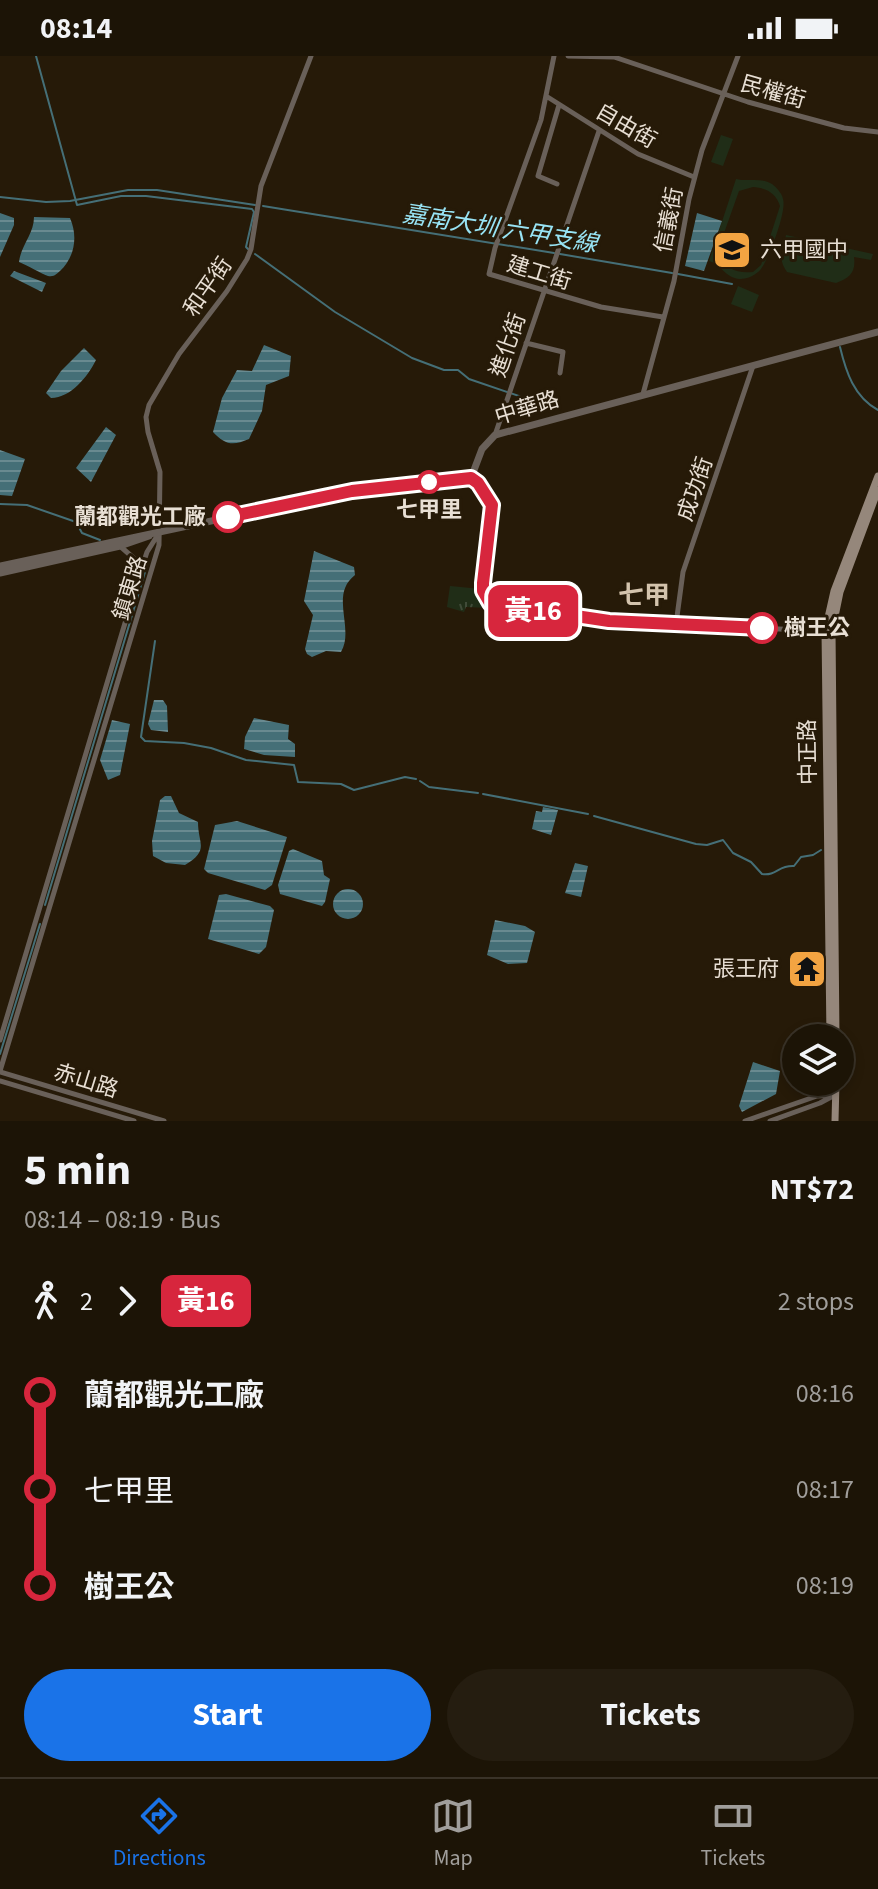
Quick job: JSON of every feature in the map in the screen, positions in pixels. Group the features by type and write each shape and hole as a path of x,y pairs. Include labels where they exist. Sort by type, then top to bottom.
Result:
{"main road":[{"name":"中正路","path":"833,1024 829,631 834,591 878,476"},
{"name":"中正路","path":"829,631 840,592 878,490"},
{"path":"834,1096 835,1121"}],"street":[{"name":"和平街","path":"159,532 160,472 148,432 146,417 149,405 179,354 247,259 261,186 311,56"},
{"name":"建工街","path":"554,56 541,120 489,274 601,307 663,317"},
{"name":"民權街","path":"568,56 615,57 723,94 844,128 878,132"},
{"name":"信義街","path":"643,394 674,281 694,177 738,56"},
{"name":"自由街","path":"546,96 638,154 694,177"},
{"path":"557,184 538,176 559,105"},
{"name":"進化街","path":"495,435 599,131"},
{"name":"中華路","path":"471,478 482,449 495,435 878,332"},
{"path":"526,343 563,352 560,373"},
{"name":"成功街","path":"676,624 683,572 753,365"},
{"path":"0,566 352,491 471,478 478,483 492,505 483,583 483,591 490,603 609,621 829,631"},
{"path":"0,573 120,546 159,532"},
{"name":"鎮東路","path":"0,1040 140,573 147,552 159,532"},
{"name":"鎮東路","path":"0,1072 155,562 159,532"},
{"path":"120,546 137,561 140,573"},
{"name":"赤山路","path":"0,1072 164,1121"},
{"name":"赤山路","path":"0,1081 134,1121"},
{"path":"745,1121 817,1096"},
{"path":"770,1121 832,1096"}],"green space":[{"path":"721,135 733,139 723,166 711,162"},
{"path":"736,179 774,185 784,205 773,245 761,269 752,276 740,279 709,261","holes":["753,187 766,190 780,206 761,265 753,272 741,272 727,265 718,250 739,191"]},
{"path":"786,235 873,254 871,260 854,257 851,274 836,283 787,272 782,256 789,241 785,240"},
{"path":"738,286 759,295 752,312 731,304"},
{"path":"450,586 480,589 490,603 489,608 466,607 464,612 447,607"}],"water":[{"path":"0,213 14,218 14,225 0,257"},
{"path":"697,213 722,221 704,271 685,266"},
{"path":"34,217 70,218 74,239 72,253 54,276 19,262"},
{"path":"14,271 46,283 42,292 10,276"},
{"path":"264,345 291,356 289,376 266,385 262,411 249,439 238,443 225,442 213,432 222,398 237,370 252,371"},
{"path":"84,348 96,360 88,373 72,390 51,398 46,393 61,371"},
{"path":"106,427 116,435 91,482 76,468"},
{"path":"0,450 25,459 12,496 0,495"},
{"path":"314,551 354,567 355,575 344,592 345,643 341,652 326,651 312,657 305,649 313,615 304,601"},
{"path":"154,700 163,700 167,706 168,732 151,730 148,724"},
{"path":"254,718 289,725 288,739 295,744 295,757 264,755 244,749 245,737"},
{"path":"112,720 130,724 120,775 108,780 100,760"},
{"path":"171,796 179,813 198,822 200,851 185,865 166,863 153,856 152,841 160,800"},
{"path":"543,807 558,810 551,835 532,829 536,811 542,812"},
{"path":"237,821 287,837 272,885 265,890 208,873 204,869 215,825"},
{"path":"293,849 322,861 324,875 330,879 322,906 280,894 278,885 289,851"},
{"path":"575,863 588,866 581,897 565,893"},
{"path":"348,889 359,893 363,904 359,915 348,919 337,915 333,904 337,893"},
{"path":"226,894 270,906 274,910 266,947 259,954 208,939 219,895"},
{"path":"495,920 525,926 535,932 527,963 508,964 487,955"},
{"path":"753,1062 780,1071 776,1094 742,1112 739,1106"}],"waterway":[{"path":"36,56 77,205 121,196 146,196 252,209 248,249"},
{"name":"嘉南大圳 六甲支線","path":"0,197 70,201 128,190 157,190 255,205"},
{"name":"嘉南大圳 六甲支線","path":"263,206 554,253"},
{"path":"255,254 335,312 412,358 444,370 458,370 469,379 554,408"},
{"name":"嘉南大圳 六甲支線","path":"560,254 672,273"},
{"name":"嘉南大圳 六甲支線","path":"678,274 732,284"},
{"name":"嘉南大圳 六甲支線","path":"840,347 857,391 878,410"},
{"path":"0,504 27,505 76,522 82,533 100,540"},
{"path":"45,905 148,562"},
{"path":"155,641 141,737 145,741 184,743 246,760 294,765 298,782 341,784 354,790 405,777 416,779"},
{"path":"420,781 429,787 478,793"},
{"path":"483,794 588,814"},
{"path":"594,816 696,844 707,845 723,840 733,853 751,862 762,874 794,866 801,857 821,850"},
{"path":"0,1054 40,924"}],"bus line":[{"name":"黃16","path":"228,517 352,491 471,478 478,483 492,505 483,583 483,591 490,603 609,621 762,628"}],"place":[{"name":"六甲國中","path":"732,250"},
{"name":"七甲里","path":"429,482"},
{"name":"蘭都觀光工廠","path":"228,517"},
{"name":"樹王公","path":"762,628"},
{"name":"張王府","path":"807,969"}],"district":[{"name":"七甲","path":"644,595"}]}
